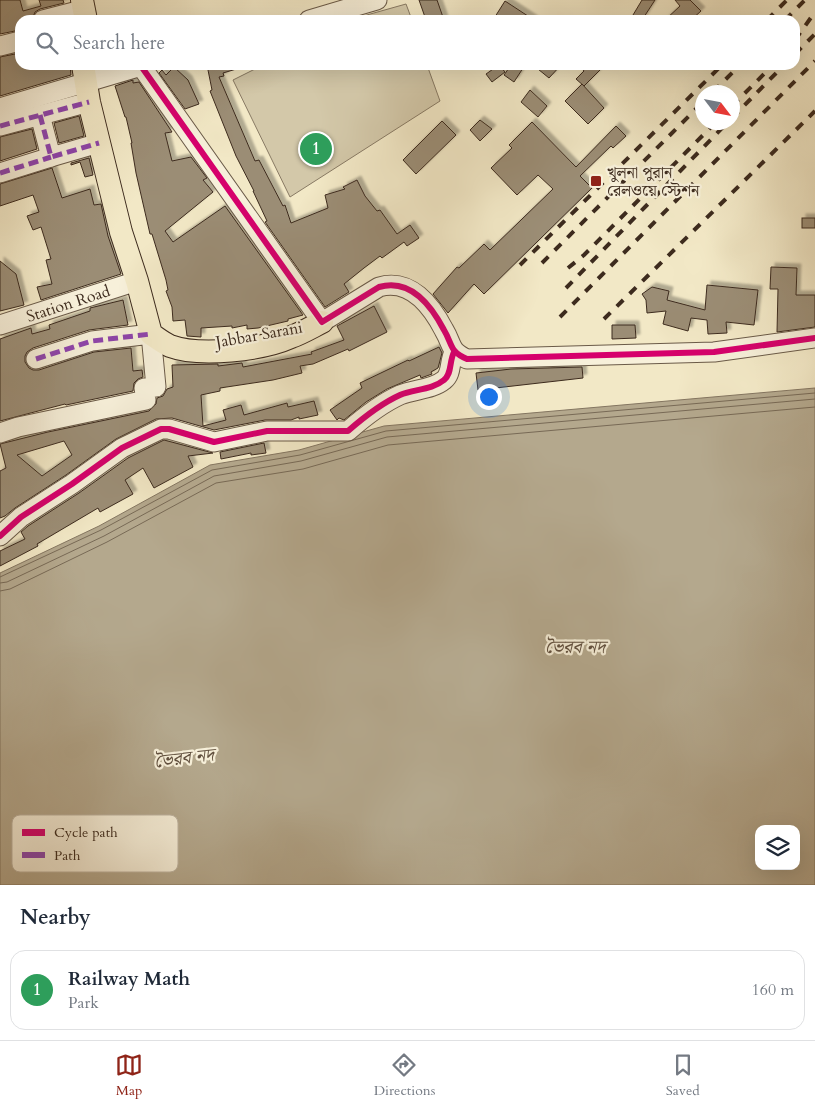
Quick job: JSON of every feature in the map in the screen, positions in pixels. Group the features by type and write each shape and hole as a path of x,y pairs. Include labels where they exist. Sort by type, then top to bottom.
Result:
{"main road":[{"path":"90,79 99,142 121,232 137,281 151,334"},
{"name":"Jabbar Sarani","path":"90,79 160,324 174,336 188,342 207,344 257,336 322,322"},
{"name":"Jabbar Sarani","path":"151,334 168,346 185,350 232,350 259,346 290,338 322,322"}],"street":[{"path":"326,15 377,0"},
{"path":"60,15 78,10"},
{"path":"0,46 15,42"},
{"path":"0,108 90,79 127,70"},
{"path":"146,70 322,322 379,287 388,284 409,288 425,302 443,327 454,352 467,359 714,352 815,338"},
{"path":"0,126 40,115 90,79"},
{"path":"40,115 51,158"},
{"path":"0,173 99,142"},
{"name":"Station Road","path":"0,325 137,281"},
{"path":"0,432 146,400 144,388 156,387 151,334 92,340 36,359"},
{"path":"0,536 22,517 122,448 161,429 169,429 214,442 267,431 348,431 372,410 401,395 436,385 445,380 450,374 450,360 454,352"},
{"path":"0,521 22,517"}],"shaded area":[{"path":"406,4 410,15 367,15"},
{"path":"253,70 429,70 440,101 290,197 233,80"}],"water":[{"name":"ভৈরব নদ","path":"815,388 815,885 0,885 0,573 99,526 210,465 299,450 384,426"}],"building":[{"path":"0,0 20,0 23,11 41,6 39,0 63,0 64,3 40,9 34,15 15,15 15,31 0,34"},
{"path":"419,0 437,0 442,15 424,15"},
{"path":"642,0 655,0 645,15 633,15"},
{"path":"675,0 690,0 701,11 697,15 670,15 680,6"},
{"path":"505,1 526,15 496,15"},
{"path":"15,54 15,70 70,70 71,75 0,96 0,57"},
{"path":"162,70 166,75 171,70 177,70 188,80 199,104 185,109 159,73"},
{"path":"208,70 233,70 223,73 224,76 219,77 255,161 259,160 283,206 285,205 291,223 328,208 325,195 345,189 343,187 357,180 365,196 377,211 380,210 397,234 410,225 419,238 407,246 404,242 382,258 380,256 344,284 349,292 325,307 265,222 267,221 254,191 236,156 210,91 212,90"},
{"path":"492,70 503,70 505,72 492,82 486,74"},
{"path":"508,70 522,70 514,82 504,75"},
{"path":"539,70 556,70 549,78"},
{"path":"600,70 584,86 576,79 584,71"},
{"path":"133,80 133,83 139,82 172,132 165,133 172,161 191,157 207,178 203,180 213,192 165,231 173,242 225,206 303,315 288,319 288,321 258,328 247,329 247,325 232,328 232,326 201,328 201,337 187,336 185,320 173,321 172,307 166,291 168,290 166,280 152,234 150,234 126,117 115,86"},
{"path":"582,84 604,108 588,124 565,101"},
{"path":"530,90 547,106 538,117 521,102"},
{"path":"79,116 84,136 59,143 54,123"},
{"path":"480,120 492,129 480,141 470,130"},
{"path":"442,121 456,135 416,174 403,160"},
{"path":"532,122 576,167 616,126 626,136 613,148 611,146 580,176 592,188 484,294 474,284 448,313 433,294 457,267 459,268 484,244 490,250 553,189 538,175 517,195 491,168 512,148 509,145"},
{"path":"32,129 37,149 0,161 0,137"},
{"path":"89,158 93,175 85,177 80,162 71,165 71,163"},
{"path":"52,168 62,198 90,189 94,205 101,204 108,236 121,274 41,300 37,287 52,284 46,260 51,259 41,227 33,230 27,216 39,212 33,195 0,206 0,184"},
{"path":"802,218 815,218 815,228 802,228"},
{"path":"0,261 16,274 24,305 0,311"},
{"path":"771,267 797,268 796,295 815,295 815,327 777,332 778,289 770,289"},
{"path":"707,285 758,290 754,325 726,322 727,333 708,334 707,320 691,318 688,331 663,324 666,311 647,313 646,300 642,294 652,287 669,291 667,300 705,310"},
{"path":"123,300 128,325 89,330 33,348 27,352 25,362 29,368 39,370 94,352 131,348 133,371 142,370 143,377 134,383 133,391 65,404 0,421 0,339 31,328 32,334 50,329 49,325 90,311 90,308"},
{"path":"374,306 387,332 349,351 348,349 313,364 300,366 302,373 273,380 220,388 220,391 201,395 203,426 226,420 223,410 241,405 244,415 287,403 288,407 314,401 318,415 291,420 265,420 214,430 172,418 156,419 116,439 66,475 0,518 0,471 6,468 0,444 149,411 156,404 157,398 163,396 167,389 173,387 172,365 218,364 218,366 242,363 243,367 312,354 311,352 344,340 337,326","holes":["64,441 72,455 42,476 17,455"]},
{"path":"612,325 635,325 636,338 612,339"},
{"path":"439,347 442,353 438,368 431,372 432,374 421,378 420,375 387,389 366,402 344,420 339,418 337,420 330,410 362,388 360,383"},
{"path":"582,367 583,378 478,390 476,373 511,369"},
{"path":"164,440 213,453 188,456 193,467 154,488 143,468 125,480 133,494 100,512 98,508 37,544 38,546 0,566 0,551 25,539 21,532 28,526 128,458"},
{"path":"264,443 266,453 251,455 251,453 221,459 220,452"}],"railway":[{"path":"772,15 787,0"},
{"path":"790,15 805,0"},
{"path":"800,33 815,12"},
{"path":"800,49 815,34"},
{"path":"560,317 815,61"},
{"path":"520,265 717,70"},
{"path":"720,85 735,70"},
{"path":"740,98 768,70"},
{"path":"740,110 779,70"},
{"path":"542,263 695,110"},
{"path":"604,319 815,111"},
{"path":"568,268 584,255 708,130"},
{"path":"566,288 720,130"}],"marked path":[{"path":"0,126 89,102"},
{"path":"40,115 51,157 99,143"},
{"path":"0,173 51,157"},
{"path":"36,359 92,341 151,334"}],"cycle path":[{"path":"144,70 322,322 379,287 390,285 410,290 426,303 439,321 454,350 467,359 714,352 815,338"},
{"path":"0,536 21,517 72,484 122,448 161,429 169,429 214,442 267,431 348,431 386,402 405,393 434,386 444,380 447,377 454,352"}],"place":[{"name":"Railway Math","path":"316,149"},
{"name":"খুলনা পুরান রেলওয়ে স্টেশন","path":"596,181"}]}
